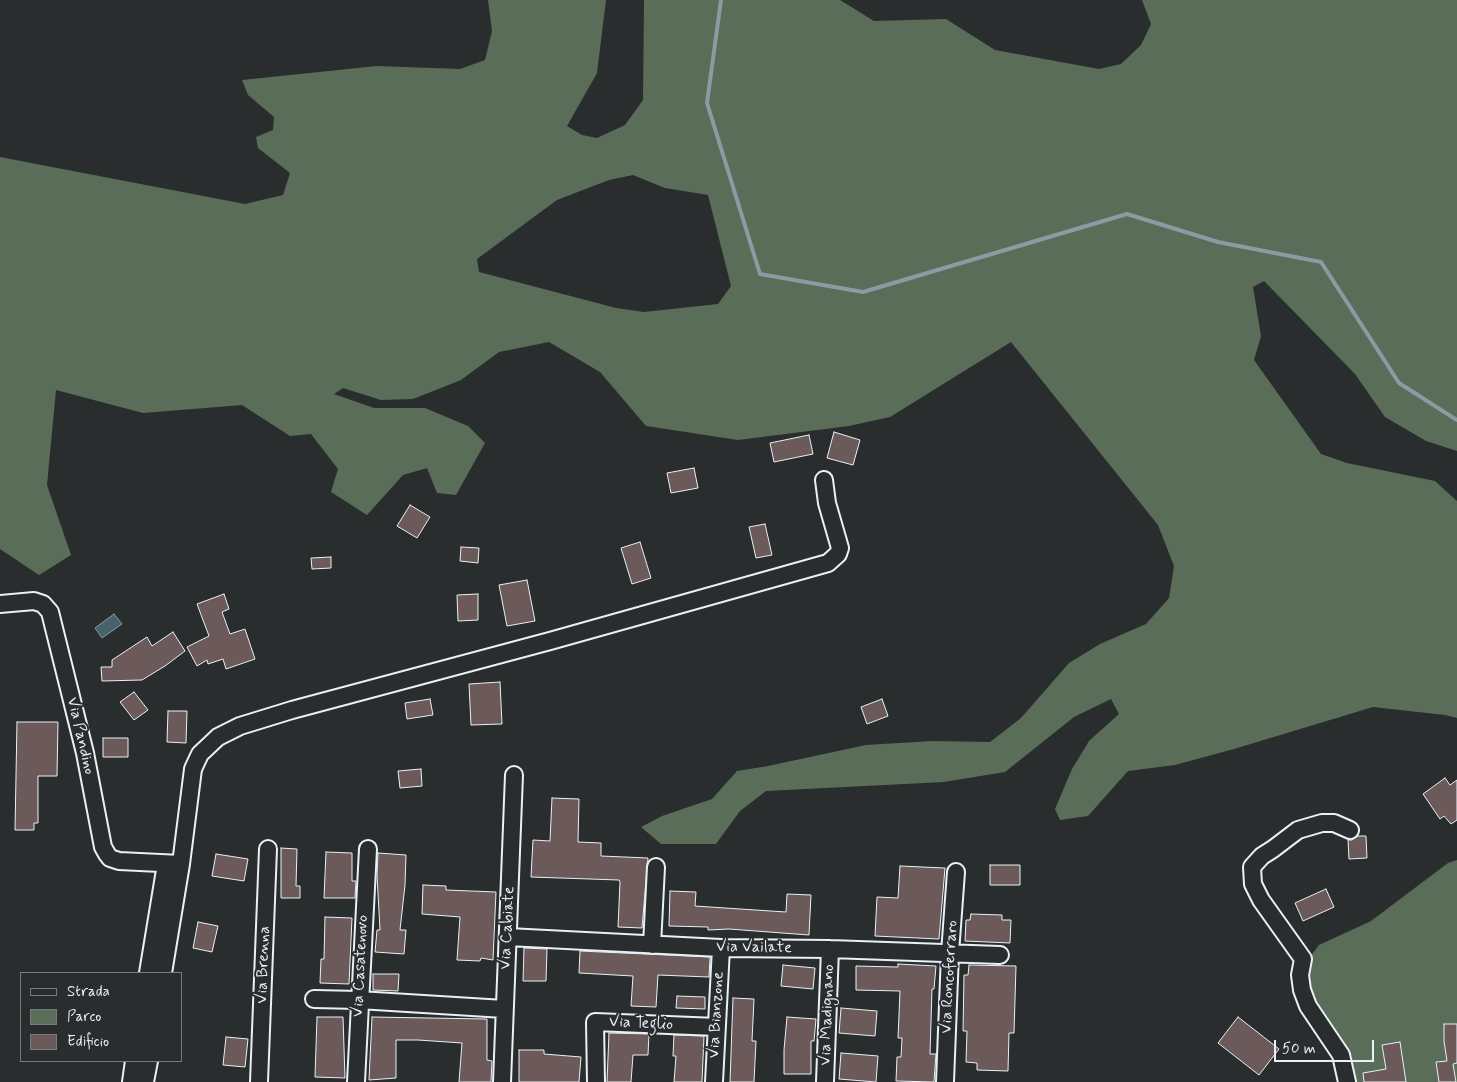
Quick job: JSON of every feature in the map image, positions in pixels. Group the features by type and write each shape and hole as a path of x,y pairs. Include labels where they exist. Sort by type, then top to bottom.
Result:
{"street":[{"path":"148,972 193,769 200,754 218,737 240,726 292,710 828,563 838,554 840,548 827,502 824,480"},
{"name":"Via Pandino","path":"0,604 34,601 43,604 50,612 85,753 103,846 107,854 110,858 119,861 173,864"},
{"name":"Via Cabiate","path":"502,1082 514,775"},
{"path":"1347,1082 1341,1056 1308,1006 1305,998 1300,975 1303,959 1261,900 1253,884 1252,867 1262,856 1298,830 1322,823 1334,822 1350,830"},
{"name":"Via Brenna","path":"259,1082 268,849"},
{"name":"Via Casatenovo","path":"356,1082 368,849"},
{"path":"163,972 173,864"},
{"path":"652,945 656,867"},
{"name":"Via Roncoferraro","path":"944,1082 956,872"},
{"name":"Via Vailate","path":"508,937 721,948 830,949 1000,955"},
{"name":"Via Bianzone","path":"714,1082 721,948"},
{"name":"Via Madignano","path":"825,1082 830,949"},
{"path":"314,999 504,1009"},
{"name":"Via Teglio","path":"596,1082 595,1022 717,1027"},
{"path":"131,1082 134,1062"},
{"path":"145,1082 149,1062"}],"green space":[{"path":"488,0 606,0 597,73 567,126 582,135 597,138 625,125 643,100 644,0 840,0 874,21 946,19 995,50 1099,69 1121,64 1141,45 1151,24 1142,0 1457,0 1457,451 1426,441 1385,417 1355,374 1264,281 1253,287 1261,336 1254,360 1321,454 1347,463 1435,481 1457,501 1457,718 1373,707 1175,765 1128,771 1088,816 1060,820 1055,809 1072,769 1089,741 1119,714 1111,699 1074,717 1005,772 944,782 766,791 740,811 716,844 661,844 641,827 662,816 712,799 737,771 866,745 933,741 990,742 1021,718 1069,663 1100,644 1146,624 1169,598 1174,566 1158,525 1011,342 890,417 849,426 738,440 646,426 600,372 549,342 499,352 461,380 413,399 381,400 343,388 334,394 374,408 425,408 468,426 485,443 456,495 437,493 427,468 403,475 367,515 331,492 338,469 311,434 290,436 242,405 143,413 56,390 47,485 71,555 39,575 0,549 0,157 245,204 283,195 290,173 258,148 256,137 273,130 274,117 248,95 242,80 377,66 460,69 485,60 492,31","holes":["633,175 665,188 708,195 731,286 718,304 644,312 616,308 479,272 477,259 557,200 609,180"]},
{"path":"1457,860 1457,1082 1354,1082 1307,991 1307,964 1310,957 1319,945 1371,921 1448,863"}],"water":[{"path":"114,614 122,624 102,638 95,628"}],"building":[{"path":"834,432 860,440 853,465 827,458"},
{"path":"809,435 813,454 774,462 770,443"},
{"path":"694,468 698,488 671,493 667,473"},
{"path":"410,505 430,517 417,538 397,526"},
{"path":"765,524 772,555 756,558 749,527"},
{"path":"640,542 651,578 632,584 621,548"},
{"path":"461,547 479,548 478,563 460,561"},
{"path":"331,557 331,568 312,569 311,558"},
{"path":"527,580 535,621 507,626 499,585"},
{"path":"224,594 229,609 222,612 230,634 245,629 255,659 226,669 223,659 208,664 207,660 197,666 187,647 209,636 197,604"},
{"path":"478,594 478,620 458,621 457,595"},
{"path":"173,632 185,651 165,666 142,680 102,681 101,667 112,667 112,660 147,637 152,646"},
{"path":"500,682 502,724 471,725 469,684"},
{"path":"134,692 148,710 134,720 120,702"},
{"path":"430,699 433,715 407,719 405,703"},
{"path":"882,699 888,716 867,724 861,707"},
{"path":"168,711 187,711 186,743 167,742"},
{"path":"17,722 58,722 57,776 38,776 38,823 34,823 34,830 15,830"},
{"path":"103,738 128,738 128,757 103,757"},
{"path":"421,769 422,786 400,788 398,771"},
{"path":"1445,778 1450,785 1457,780 1457,820 1451,824 1444,816 1440,819 1423,794"},
{"path":"552,798 579,799 578,842 601,843 601,856 648,858 642,928 618,927 619,880 531,877 533,840 550,841"},
{"path":"1358,836 1366,836 1367,858 1349,859 1348,840"},
{"path":"281,848 297,849 296,886 300,886 300,898 281,898"},
{"path":"326,852 352,853 352,881 356,881 355,898 324,898"},
{"path":"378,853 406,855 400,930 406,930 404,954 375,952 377,930 380,930 377,875"},
{"path":"216,854 248,859 244,881 212,876"},
{"path":"990,865 1020,865 1020,885 990,885"},
{"path":"900,866 945,868 939,939 875,936 877,897 898,898"},
{"path":"423,885 446,886 446,890 496,892 493,960 481,958 480,961 457,960 460,917 422,914"},
{"path":"1326,889 1334,907 1303,921 1295,903"},
{"path":"670,891 696,892 695,906 786,912 787,894 811,895 809,935 729,929 708,930 708,927 669,926"},
{"path":"971,914 1002,915 1002,920 1011,920 1010,943 965,941 966,920 970,920"},
{"path":"325,917 352,918 349,984 320,983 321,959 324,959"},
{"path":"198,922 218,926 212,952 193,948"},
{"path":"524,948 547,949 546,981 523,981"},
{"path":"580,951 710,957 709,977 658,975 656,1007 631,1006 633,976 579,973"},
{"path":"898,964 936,966 934,989 932,989 930,1054 936,1054 934,1082 896,1081 897,1057 901,1057 902,1038 898,1038 900,991 856,990 856,966 898,967"},
{"path":"783,965 815,968 813,989 781,986"},
{"path":"969,965 1016,966 1014,1033 1009,1033 1008,1071 977,1070 977,1063 966,1062 967,1031 963,1031 964,975 968,975"},
{"path":"373,974 399,974 398,991 373,990"},
{"path":"677,996 705,997 705,1009 676,1008"},
{"path":"733,998 754,999 752,1041 756,1041 754,1082 730,1082"},
{"path":"841,1008 877,1011 875,1036 839,1033"},
{"path":"317,1017 343,1017 345,1078 315,1077"},
{"path":"372,1017 487,1019 487,1060 492,1061 491,1082 459,1082 462,1043 418,1040 396,1040 396,1078 369,1080"},
{"path":"787,1017 816,1019 814,1041 811,1041 811,1074 784,1074"},
{"path":"1238,1017 1279,1049 1259,1075 1218,1043"},
{"path":"1444,1024 1457,1024 1457,1063 1453,1064 1456,1082 1439,1082 1436,1062 1447,1061"},
{"path":"609,1033 649,1034 648,1055 633,1055 631,1082 607,1082"},
{"path":"674,1035 704,1036 702,1082 674,1082 676,1056 673,1056"},
{"path":"226,1037 248,1039 245,1067 223,1065"},
{"path":"1400,1042 1406,1082 1364,1082 1363,1073 1386,1069 1382,1045"},
{"path":"519,1050 544,1050 544,1054 581,1057 579,1082 519,1082"},
{"path":"841,1053 878,1056 876,1082 839,1079"}],"waterway":[{"path":"721,0 707,103 760,274 863,292 1127,214 1218,242 1321,262 1399,383 1457,420"}]}
